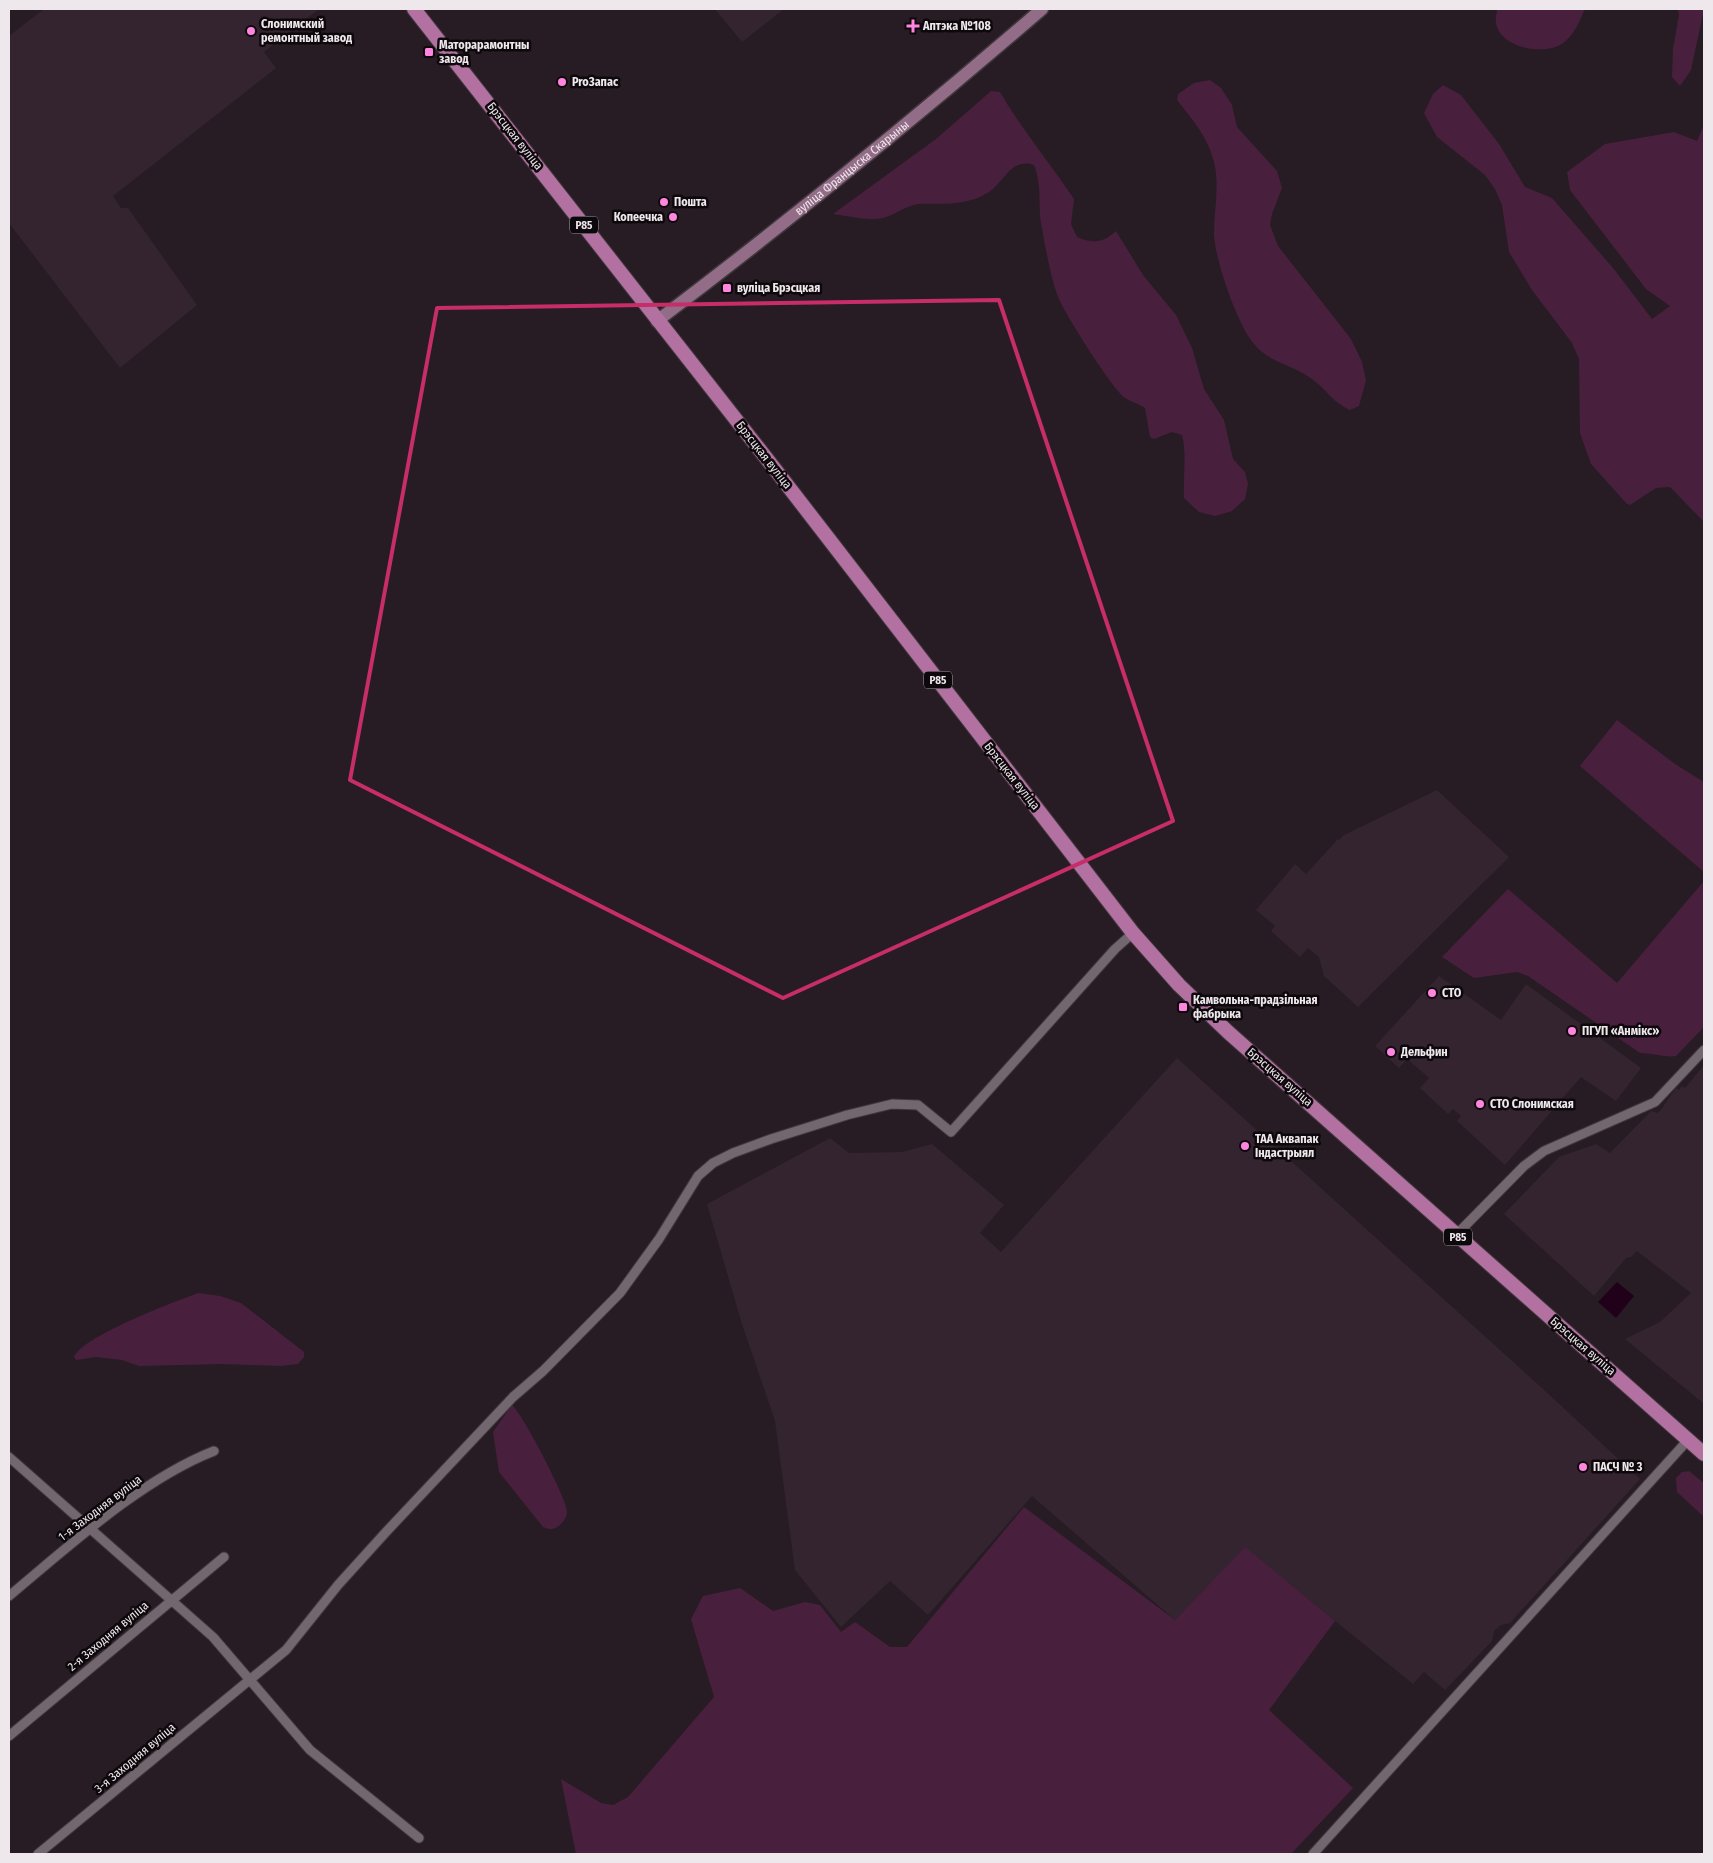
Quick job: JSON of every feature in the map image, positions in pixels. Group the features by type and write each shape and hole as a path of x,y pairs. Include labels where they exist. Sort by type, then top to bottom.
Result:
{"main road":[{"name":"Брэсцкая вуліца","path":"414,9 774,468 1133,933 1179,985 1228,1032 1704,1454"}],"street":[{"name":"вуліца Францыска Скарыны","path":"657,321 766,238 920,114 1042,9"},
{"name":"3-я Заходняя вуліца","path":"38,1854 286,1650 338,1586 386,1532 513,1397 543,1371 620,1293 659,1238 698,1176 713,1164 733,1153 846,1115 892,1104 918,1105 951,1132 1115,949 1133,933"},
{"path":"1456,1235 1524,1166 1544,1151 1655,1102 1704,1050"},
{"path":"1312,1854 1688,1440"},
{"name":"1-я Заходняя вуліца","path":"9,1596 91,1528 189,1461 214,1451"},
{"path":"9,1457 172,1598 213,1637 310,1750 419,1838"},
{"name":"2-я Заходняя вуліца","path":"9,1736 172,1598 224,1557"}],"highlighted area":[{"path":"999,300 1173,821 783,998 350,780 437,308"}],"shaded area":[{"path":"44,9 319,9 264,52 276,68 113,196 121,208 128,208 197,305 120,368 9,223 9,36"},
{"path":"715,9 784,9 742,42"},
{"path":"1497,9 1585,9 1575,30 1563,43 1550,48 1532,49 1513,44 1506,39 1496,24"},
{"path":"1678,9 1704,9 1691,70 1680,86 1672,77 1673,49 1679,15"},
{"path":"1210,80 1221,88 1232,105 1237,127 1277,171 1282,188 1270,225 1278,246 1351,339 1362,362 1366,380 1359,406 1350,410 1334,400 1305,374 1274,360 1260,350 1247,335 1234,307 1215,245 1217,180 1214,162 1204,136 1177,100 1178,94 1194,83"},
{"path":"1443,85 1461,95 1499,144 1525,187 1552,198 1613,268 1652,319 1670,306 1646,289 1570,190 1567,172 1605,144 1674,132 1697,141 1704,125 1704,522 1670,487 1656,488 1630,505 1627,504 1591,464 1580,433 1579,359 1572,343 1532,290 1509,252 1502,205 1495,189 1485,175 1437,137 1424,113 1433,94"},
{"path":"991,91 1000,92 1017,120 1074,199 1071,224 1077,237 1088,241 1098,241 1107,238 1116,231 1143,275 1176,315 1192,348 1204,389 1224,420 1233,459 1245,472 1248,484 1245,499 1232,511 1215,516 1199,512 1184,498 1185,458 1182,435 1172,432 1154,439 1150,437 1145,408 1125,398 1119,392 1100,367 1070,320 1056,292 1051,275 1041,220 1037,173 1034,165 1018,165 990,191 967,201 914,205 888,217 877,219 833,214 936,139"},
{"path":"1617,720 1675,764 1704,782 1704,872 1580,766"},
{"path":"1437,790 1509,857 1358,1007 1324,976 1319,957 1308,948 1300,957 1271,931 1275,926 1256,910 1295,864 1306,874 1338,839 1344,835"},
{"path":"1704,881 1704,1027 1676,1056 1640,1053 1528,976 1517,972 1474,978 1442,957 1508,889 1617,983"},
{"path":"1439,976 1501,1020 1526,984 1641,1068 1616,1101 1581,1077 1505,1165 1457,1121 1461,1116 1453,1109 1448,1114 1420,1088 1429,1078 1407,1059 1399,1068 1375,1046"},
{"path":"1177,1058 1640,1479 1510,1623 1501,1625 1494,1631 1492,1641 1445,1690 1424,1672 1413,1684 1245,1548 1175,1620 1032,1496 928,1615 890,1581 841,1627 795,1570 775,1421 741,1321 707,1204 830,1138 849,1153 902,1152 932,1144 1004,1205 980,1233 1001,1252"},
{"path":"1704,1065 1703,1403 1625,1339 1660,1322 1691,1293 1637,1251 1631,1257 1626,1258 1594,1296 1504,1214 1559,1157 1596,1144 1610,1153 1651,1111 1657,1113 1660,1111 1676,1088 1679,1090 1682,1086 1685,1088"},
{"path":"1617,1282 1634,1296 1616,1318 1598,1302"},
{"path":"198,1293 220,1296 241,1303 304,1352 304,1357 298,1364 280,1366 221,1364 139,1366 122,1360 96,1357 76,1360 74,1357 94,1339 130,1320"},
{"path":"512,1405 534,1438 565,1503 566,1517 554,1529 543,1527 499,1472 493,1432"},
{"path":"1689,1471 1704,1483 1704,1517 1677,1492 1676,1478 1682,1472"},
{"path":"1024,1507 1175,1620 1245,1547 1335,1621 1269,1710 1353,1788 1291,1854 576,1854 561,1779 601,1803 613,1805 628,1797 714,1697 691,1619 703,1596 740,1588 773,1611 805,1602 820,1605 841,1632 855,1622 890,1647 907,1647"}],"place":[{"name":"Аптэка №108","path":"913,26"},
{"name":"Слонимский ремонтный завод","path":"251,31"},
{"name":"Маторарамонтны завод","path":"429,52"},
{"name":"ProЗапас","path":"562,82"},
{"name":"Пошта","path":"664,202"},
{"name":"Копеечка","path":"673,217"},
{"name":"вуліца Брэсцкая","path":"727,288"},
{"name":"СТО","path":"1432,993"},
{"name":"Камвольна-прадзільная фабрыка","path":"1183,1007"},
{"name":"ПГУП «Анмікс»","path":"1572,1031"},
{"name":"Дельфин","path":"1391,1052"},
{"name":"СТО Слонимская","path":"1480,1104"},
{"name":"ТАА Аквапак Індастрыял","path":"1245,1146"},
{"name":"ПАСЧ № 3","path":"1583,1467"}]}
